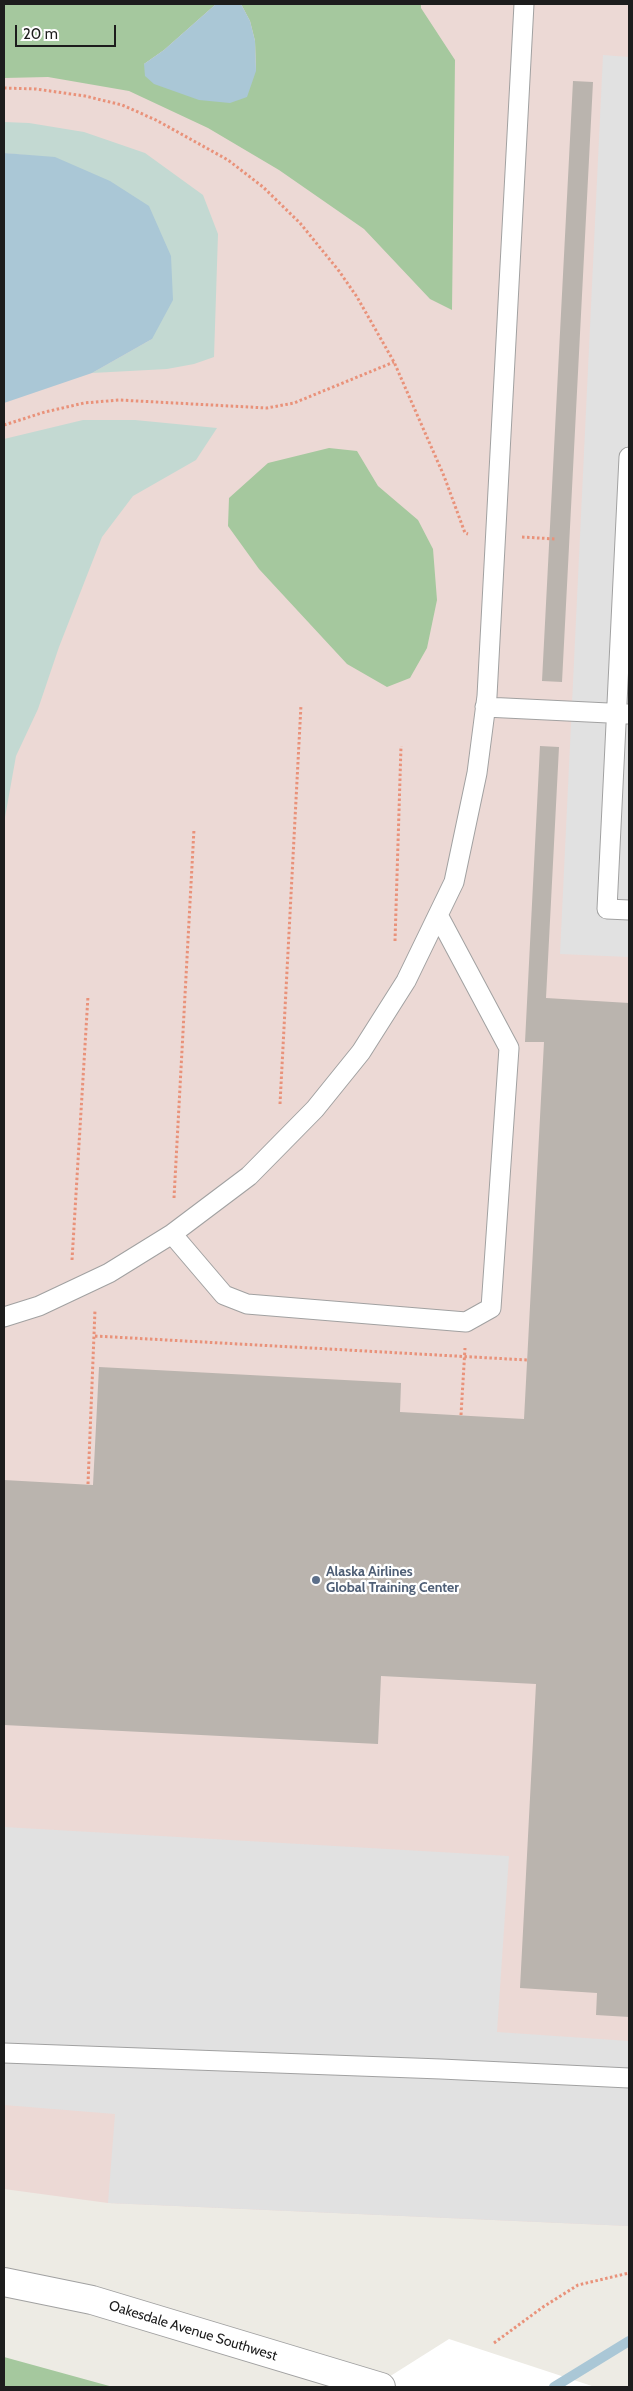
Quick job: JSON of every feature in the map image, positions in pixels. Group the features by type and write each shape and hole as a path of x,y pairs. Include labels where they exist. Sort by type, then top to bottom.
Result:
{"street":[{"name":"Oakesdale Avenue Southwest","path":"4,2282 92,2300 378,2386"}],"lane":[{"path":"4,1317 39,1306 109,1273 172,1234 249,1176 278,1148 315,1109 361,1052 406,980 454,882 477,773 485,707 524,4"},
{"path":"629,457 623,714 607,909 629,910"},
{"path":"485,707 623,714"},
{"path":"172,1234 224,1295 247,1304 466,1322 490,1308 509,1048 438,915"},
{"path":"4,2053 629,2078"}],"path":[{"path":"4,88 36,89 85,96 122,105 156,120 228,160 264,187 300,223 357,297 394,362 444,476 465,533 475,535"},
{"path":"4,425 45,412 84,403 119,400 267,408 294,403 394,362"},
{"path":"517,537 555,539"},
{"path":"278,1148 301,705"},
{"path":"394,949 401,746"},
{"path":"172,1234 194,829"},
{"path":"73,1259 88,996"},
{"path":"88,1484 95,1310"},
{"path":"461,1415 466,1322"},
{"path":"95,1336 527,1360"},
{"path":"494,2342 543,2307 578,2286 629,2273"}],"shaded area":[{"path":"4,4 629,4 629,2226 108,2203 4,2189"},
{"path":"216,4 241,4 250,21 255,41 256,71 247,97 230,103 199,100 154,84 145,76 144,64 164,50"},
{"path":"603,55 629,57 629,957 560,954"},
{"path":"4,122 29,123 84,132 145,153 203,195 218,234 214,357 194,364 167,369 92,373 152,339 55,158 4,153"},
{"path":"4,153 55,157 110,181 149,206 171,256 173,300 152,339 92,373 4,403"},
{"path":"83,420 135,420 217,428 196,460 133,496 102,537 59,647 38,709 16,756 4,823 4,439"},
{"path":"4,1827 509,1856 497,2032 629,2041 629,2226 108,2203 115,2114 4,2105"}],"green space":[{"path":"4,4 216,4 164,50 144,64 256,71 255,41 250,21 241,4 421,4 421,8 455,60 452,310 430,299 364,229 279,170 208,128 129,91 48,77 4,78"},
{"path":"329,448 357,451 378,486 418,520 433,549 437,600 427,648 410,678 387,687 347,664 259,569 228,526 229,498 268,463"},
{"path":"4,2357 113,2387 4,2387"}],"pier":[{"path":"449,2339 595,2387 373,2387"}],"building":[{"path":"573,81 593,82 562,682 542,681"},
{"name":"Alaska Airlines Global Training Center","path":"540,746 559,747 546,998 629,1003 629,2017 596,2015 597,1993 520,1988 536,1684 381,1676 378,1744 4,1725 4,1480 93,1485 99,1367 401,1383 400,1412 524,1419 544,1042 525,1042"}],"waterway":[{"path":"554,2387 629,2341"}],"place":[{"name":"Alaska Airlines Global Training Center","path":"316,1580"}]}
